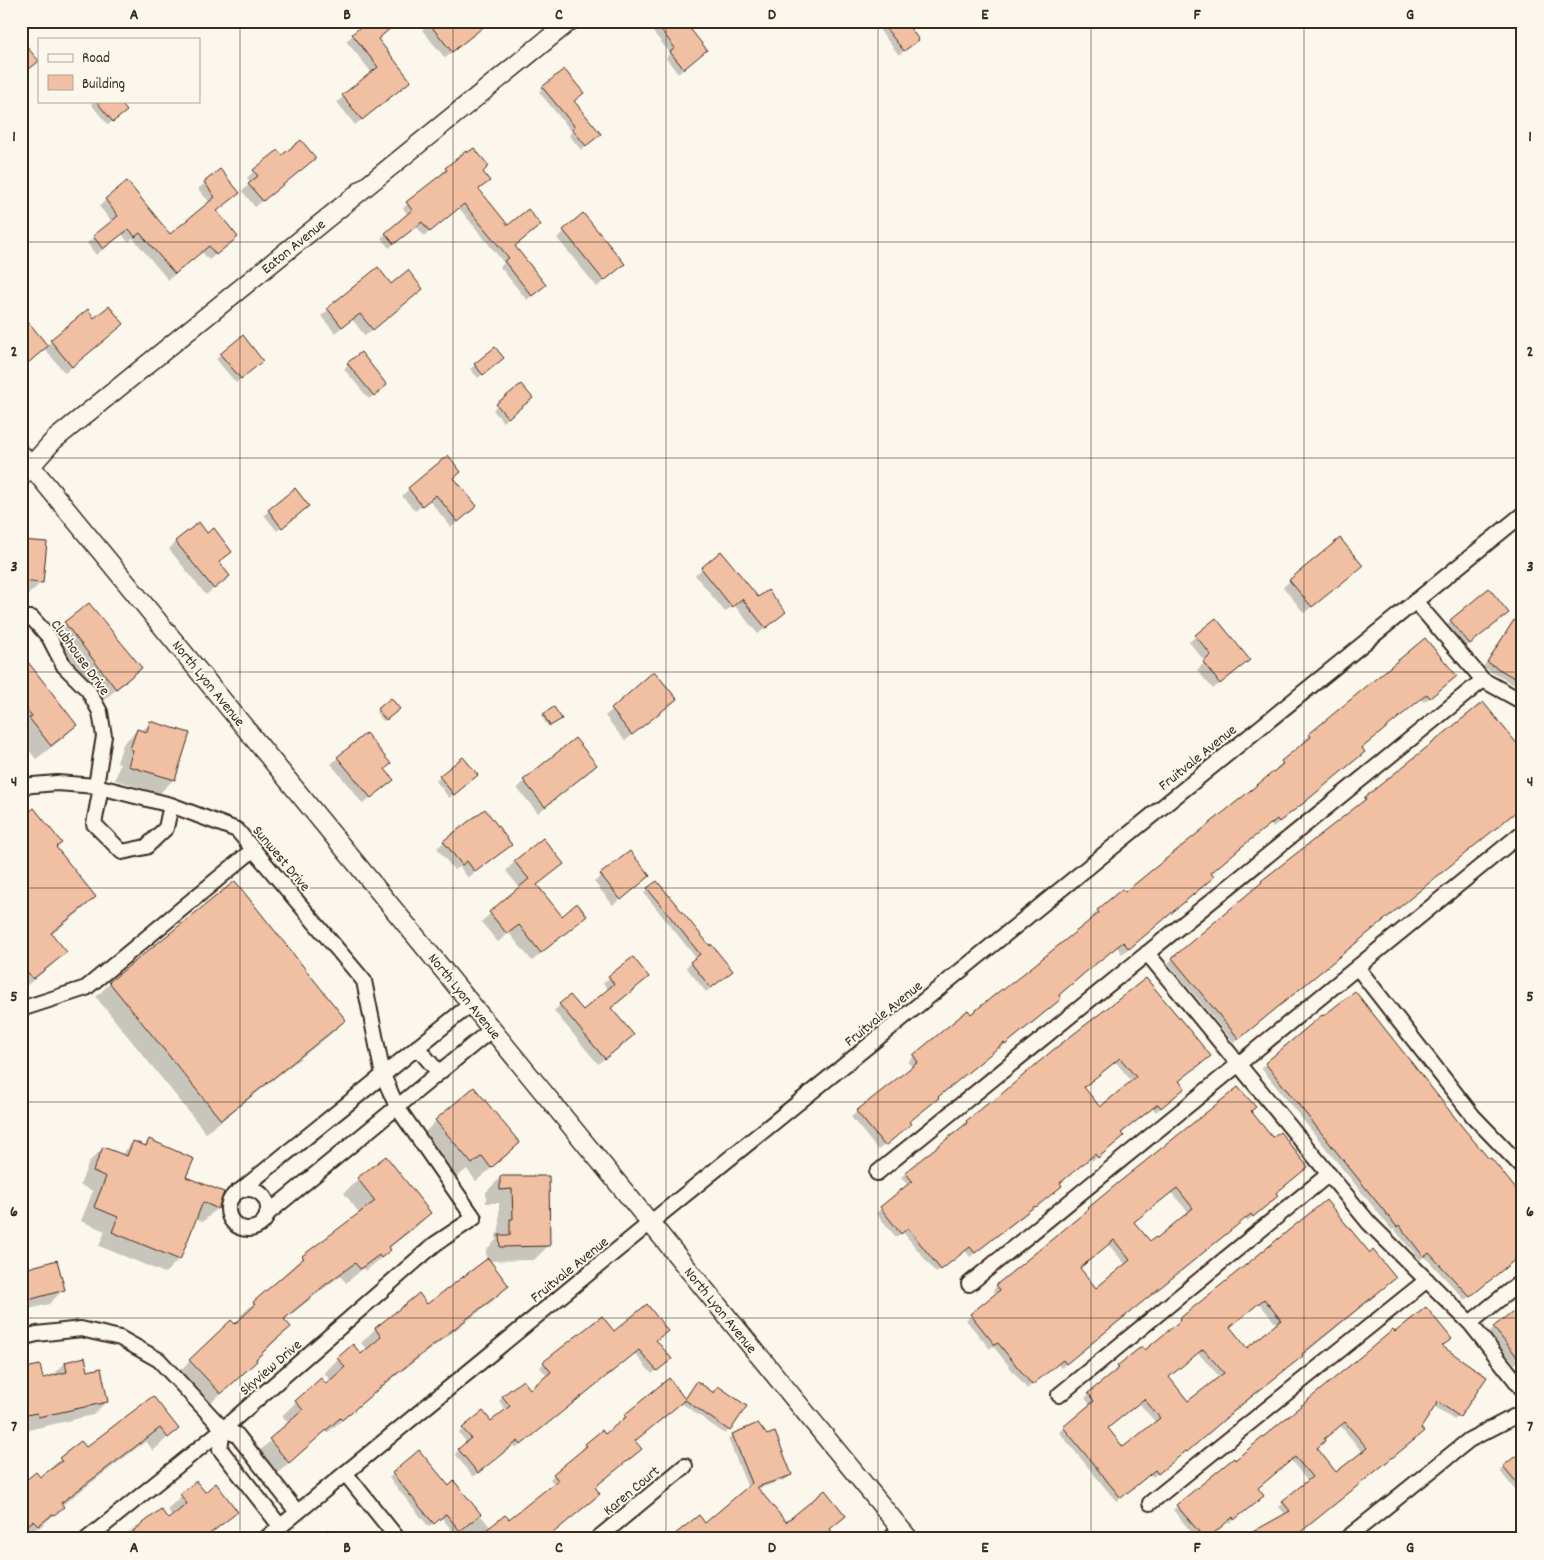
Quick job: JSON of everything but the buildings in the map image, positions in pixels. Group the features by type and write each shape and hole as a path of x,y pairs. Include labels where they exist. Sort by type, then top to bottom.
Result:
{"street":[{"name":"Eaton Avenue","path":"25,466 54,440 570,21"},
{"name":"North Lyon Avenue","path":"25,466 492,1029 900,1536"},
{"name":"Fruitvale Avenue","path":"265,1539 650,1223 1523,514"},
{"path":"1415,600 1483,680 1523,702"},
{"name":"Clubhouse Drive","path":"21,618 32,618 49,637 64,666 88,690 100,712 104,736 94,824 122,852 146,847 166,828 171,805"},
{"path":"877,1173 1483,680"},
{"name":"Sunwest Drive","path":"21,786 57,783 98,787 171,805 237,830 364,981 383,1075 397,1107 474,1218"},
{"path":"969,1284 1523,832"},
{"path":"21,1010 86,988 254,849"},
{"path":"1147,953 1369,1223 1470,1323 1523,1390"},
{"path":"1356,967 1473,1116 1523,1168"},
{"path":"471,1004 235,1193 228,1204 229,1216 237,1226 255,1228 264,1220 267,1214 492,1029"},
{"path":"417,1047 438,1074"},
{"path":"1059,1395 1329,1174"},
{"path":"241,1190 259,1192 266,1202 267,1214"},
{"name":"Skyview Drive","path":"87,1539 223,1429 436,1244 474,1218"},
{"path":"1150,1503 1427,1280"},
{"path":"1470,1323 1523,1280"},
{"path":"21,1338 37,1334 81,1329 120,1338 159,1360 223,1429 237,1435 297,1512"},
{"path":"1346,1539 1469,1440 1523,1412"},
{"path":"223,1429 220,1449 280,1526"},
{"name":"Karen Court","path":"597,1539 685,1466"},
{"path":"345,1473 398,1539"}]}
